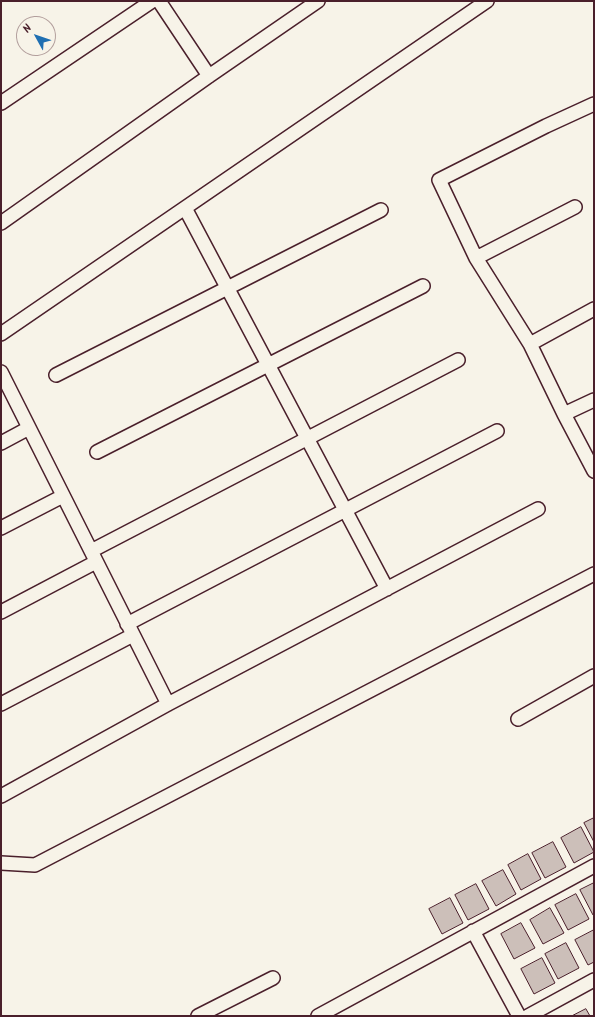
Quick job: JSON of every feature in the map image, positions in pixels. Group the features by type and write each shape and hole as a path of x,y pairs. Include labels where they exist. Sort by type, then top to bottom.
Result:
{"street":[{"path":"1,103 152,1"},
{"path":"159,1 209,76"},
{"path":"1,223 318,1"},
{"path":"1,334 488,1"},
{"path":"594,104 546,126 439,180 476,258 530,344 594,471"},
{"path":"476,258 575,207"},
{"path":"185,208 387,588"},
{"path":"56,375 381,210"},
{"path":"97,452 423,286"},
{"path":"530,344 594,309"},
{"path":"1,612 94,556 307,438 458,360"},
{"path":"1,372 168,704"},
{"path":"564,414 594,400"},
{"path":"1,443 29,428"},
{"path":"1,704 130,629 346,510 497,431"},
{"path":"1,528 63,496"},
{"path":"1,796 168,704 538,508"},
{"path":"1,863 35,865 594,574"},
{"path":"518,719 594,676"},
{"path":"318,1016 594,866"},
{"path":"473,931 519,1016"},
{"path":"198,1016 273,978"},
{"path":"528,1016 594,980"}],"building":[{"path":"594,818 594,842 584,823"},
{"path":"581,827 594,852 574,863 561,838"},
{"path":"553,842 566,867 545,878 532,853"},
{"path":"528,854 541,879 521,890 508,865"},
{"path":"503,870 516,894 496,906 482,881"},
{"path":"594,883 594,915 593,915 580,890"},
{"path":"476,884 489,909 468,920 455,895"},
{"path":"576,894 589,919 568,930 555,905"},
{"path":"450,898 463,923 442,934 429,909"},
{"path":"550,908 564,933 543,944 530,920"},
{"path":"521,923 535,948 514,959 501,934"},
{"path":"594,930 594,962 588,965 575,940"},
{"path":"566,943 579,968 558,979 545,954"},
{"path":"542,958 555,983 534,994 521,969"},
{"path":"586,1009 590,1016 572,1016"}]}
